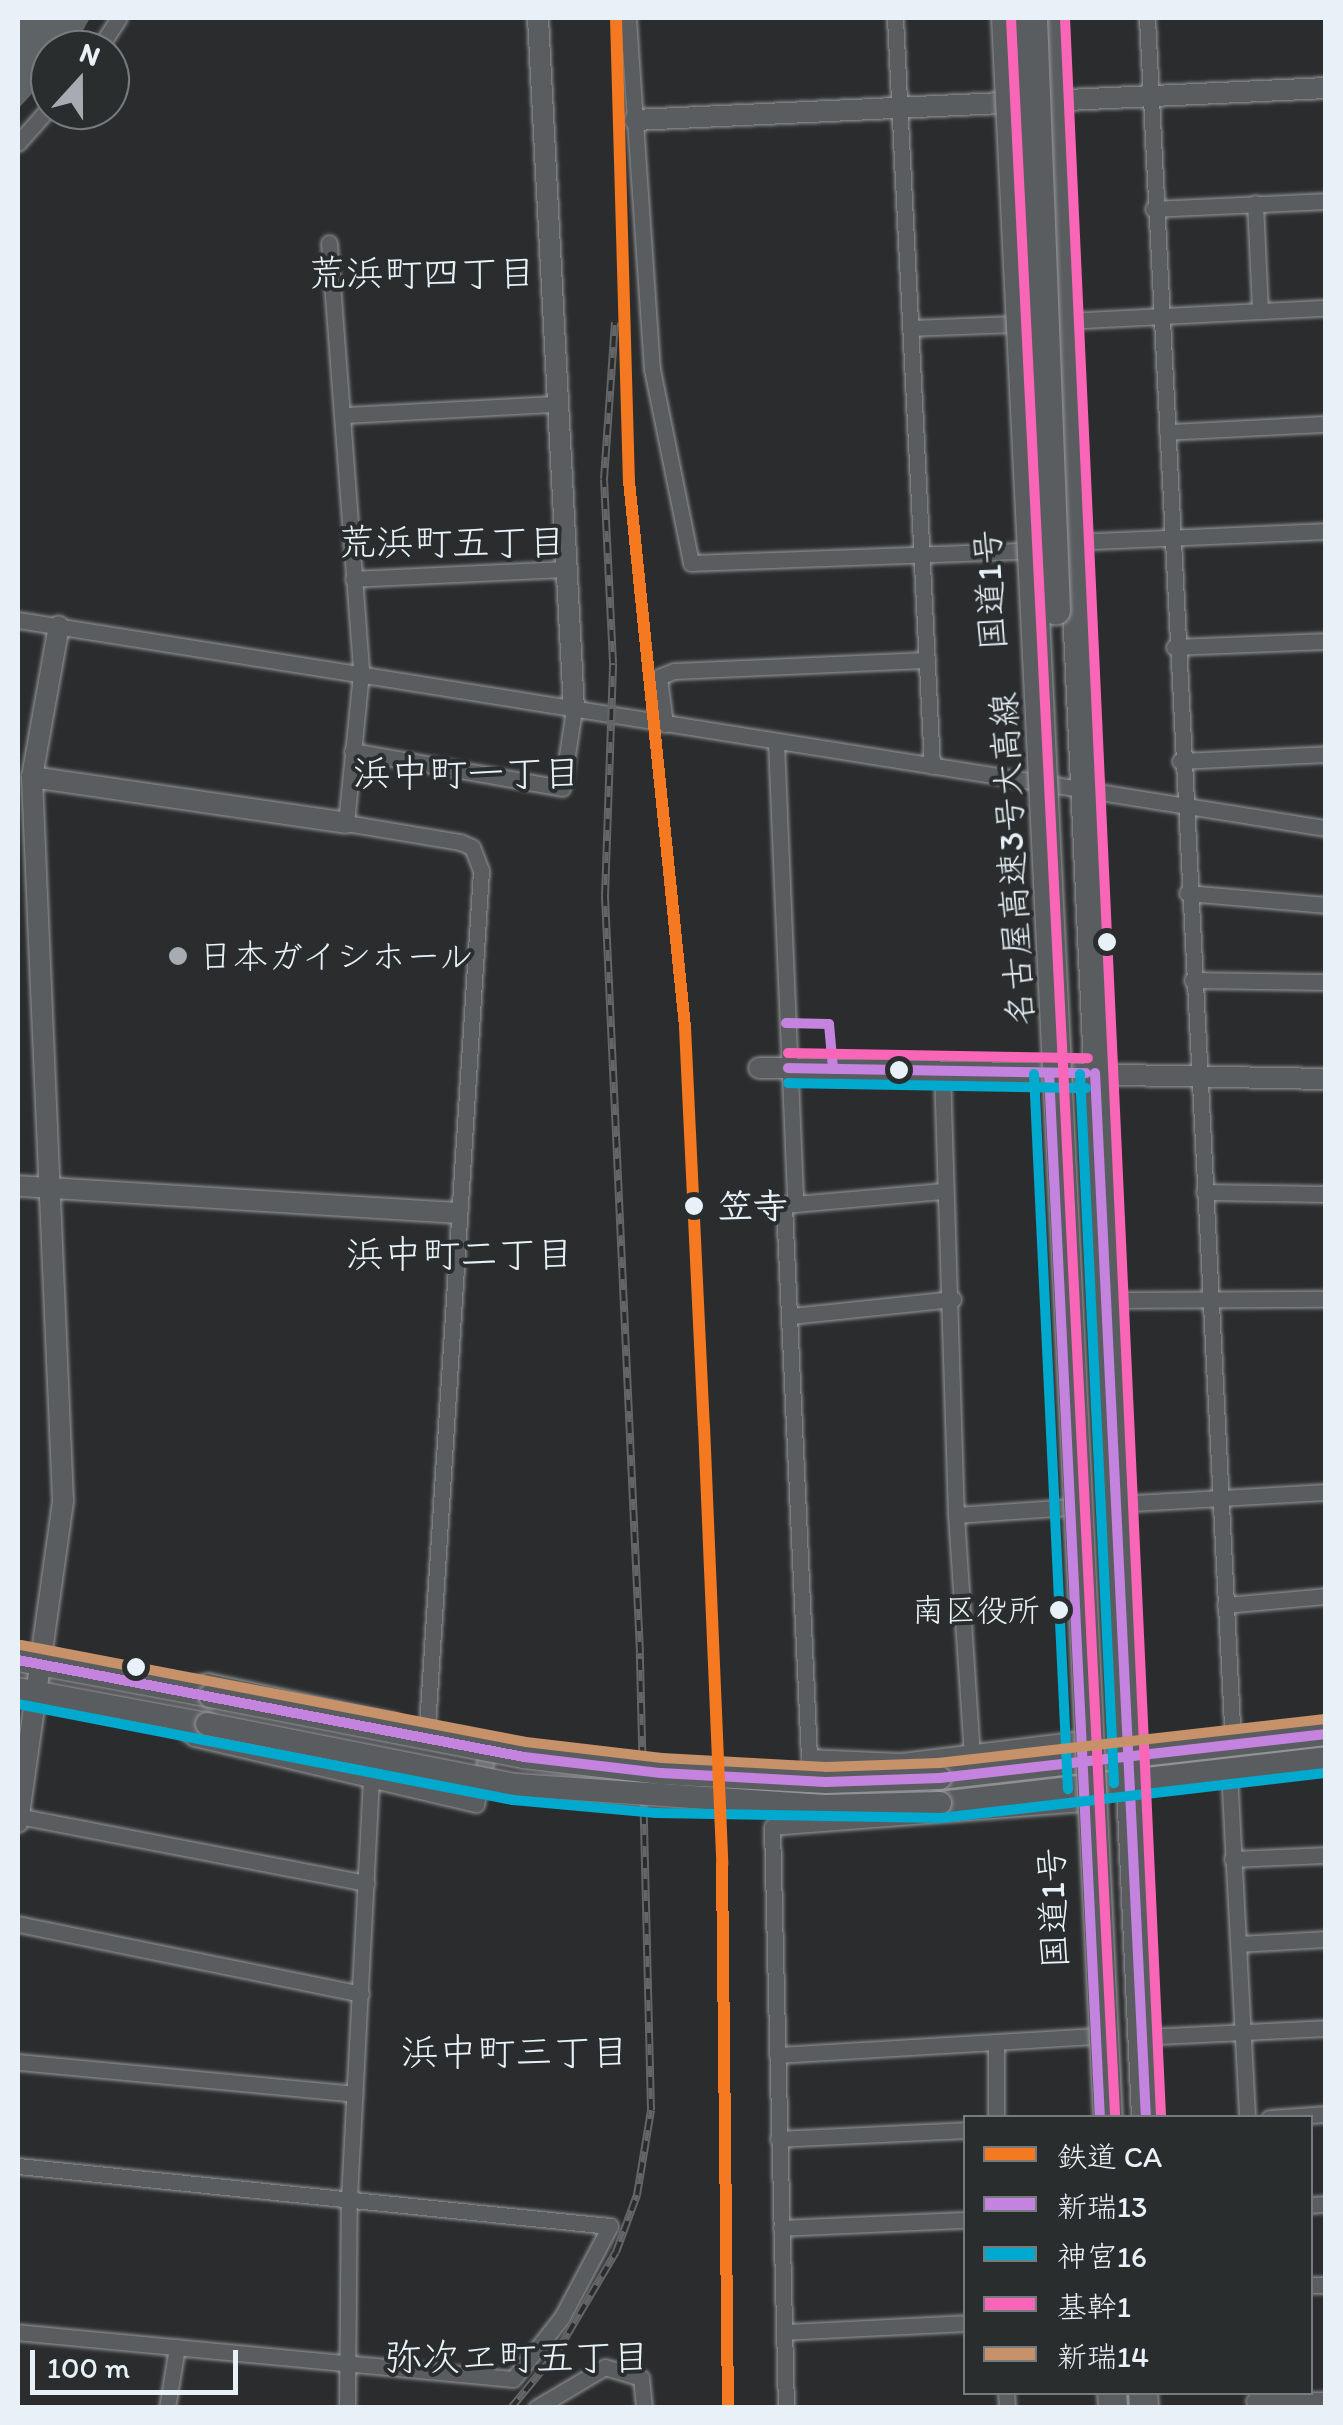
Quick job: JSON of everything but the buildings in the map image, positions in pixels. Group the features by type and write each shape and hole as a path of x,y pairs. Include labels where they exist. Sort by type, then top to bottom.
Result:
{"highway":[{"name":"国道1号","path":"996,18 1100,2115"},
{"name":"名古屋高速3号大高線","path":"1006,18 1108,2115"},
{"path":"1019,18 1042,506 1028,607"},
{"name":"名古屋高速3号大高線","path":"1033,18 1127,2115"},
{"path":"1050,18 1066,321 1095,1074 1146,2115"}],"main road":[{"path":"18,1660 524,1757 661,1773 826,1782 1129,1770 1229,1771 1326,1758"},
{"path":"28,1691 516,1785 770,1804 940,1803 1083,1773"},
{"path":"1129,1770 1232,1746 1326,1734"}],"street":[{"path":"352,752 562,788 574,710 563,569 538,18"},
{"path":"628,18 652,369 691,564 922,550 1025,551"},
{"path":"895,18 932,766"},
{"path":"1147,18 1174,647 1232,1746"},
{"path":"635,120 899,112 1000,103 1326,88"},
{"path":"1153,209 1326,201"},
{"path":"1255,203 1260,311"},
{"path":"329,244 361,674 346,823"},
{"path":"1066,321 1326,308"},
{"path":"910,328 1014,324"},
{"path":"344,414 555,404"},
{"path":"1167,432 1326,424"},
{"path":"1073,542 1326,531"},
{"path":"353,579 563,569"},
{"path":"18,620 1326,828"},
{"path":"59,626 32,776 63,1500 44,1666 28,1691 18,1818 367,1883"},
{"path":"1174,647 1326,641"},
{"path":"666,724 660,677 674,671 925,660"},
{"path":"776,742 795,1204"},
{"path":"1180,761 1326,754"},
{"path":"32,776 460,842 478,857 427,1728"},
{"path":"1187,893 1326,906"},
{"path":"1192,980 1326,982"},
{"path":"759,1068 1326,1079"},
{"path":"942,1071 953,1299 956,1515 972,1753"},
{"path":"18,1186 456,1213"},
{"path":"945,1191 784,1205 809,1757 900,1761 972,1753 1083,1773"},
{"path":"1204,1192 1326,1194"},
{"path":"791,1316 953,1299"},
{"path":"1106,1300 1326,1299"},
{"path":"1116,1504 1326,1492"},
{"path":"956,1515 1071,1507"},
{"path":"1225,1605 1326,1596"},
{"path":"166,1716 194,1738 476,1804 490,1740 208,1681 171,1688"},
{"path":"1229,1771 1247,2115"},
{"path":"786,2408 772,1827 1083,1773"},
{"path":"347,2408 348,2198 371,1779"},
{"path":"1232,1859 1326,1855"},
{"path":"18,1924 361,1994"},
{"path":"1239,1944 1326,1939"},
{"path":"1142,2037 1326,2028"},
{"path":"777,2055 1096,2036"},
{"path":"996,2042 996,2115"},
{"path":"18,2062 354,2094"},
{"path":"778,2139 963,2130"},
{"path":"18,2166 610,2226 562,2317 513,2379 18,2332"},
{"path":"782,2228 963,2220"},
{"path":"784,2332 963,2323"},
{"path":"167,2408 178,2347"},
{"path":"536,2408 605,2368 641,2378 644,2408"},
{"path":"1254,2400 1326,2400"}],"shaded area":[{"path":"18,18 90,18 83,30 30,30 30,96 18,109"}],"railway":[{"path":"511,2408 557,2352 616,2252 637,2195 651,2110 640,1653 605,896 613,663 604,479 615,322"}],"rail line":[{"name":"CA","path":"616,18 629,481 685,1027 704,1426 722,1864 728,2408"}],"transit line":[{"name":"基幹1","path":"1011,18 1115,2115"},
{"name":"基幹1","path":"1065,18 1161,2115"},
{"name":"新瑞13","path":"786,1023 829,1024 833,1069"},
{"name":"基幹1","path":"788,1053 1088,1058"},
{"name":"新瑞13","path":"788,1068 1086,1073"},
{"name":"新瑞13","path":"1049,1073 1100,2115"},
{"name":"新瑞13","path":"1095,1073 1146,2115"},
{"name":"神宮16","path":"1034,1074 1068,1789"},
{"name":"神宮16","path":"1080,1074 1114,1783"},
{"name":"神宮16","path":"788,1083 1086,1088"},
{"name":"新瑞14","path":"21,1645 526,1742 662,1758 826,1767 939,1763 1324,1719"},
{"name":"新瑞13","path":"18,1660 524,1757 661,1773 826,1782 940,1778 1326,1734"},
{"name":"神宮16","path":"18,1704 513,1800 656,1813 942,1818 1326,1773"}],"place":[{"name":"日本ガイシホール","path":"178,956"},
{"name":"笠寺","path":"694,1206"},
{"name":"南区役所","path":"1059,1610"}],"district":[{"name":"荒浜町四丁目","path":"422,274"},
{"name":"荒浜町五丁目","path":"452,543"},
{"name":"浜中町一丁目","path":"467,774"},
{"name":"浜中町二丁目","path":"460,1255"},
{"name":"浜中町三丁目","path":"515,2053"},
{"name":"弥次ヱ町五丁目","path":"517,2358"}]}
